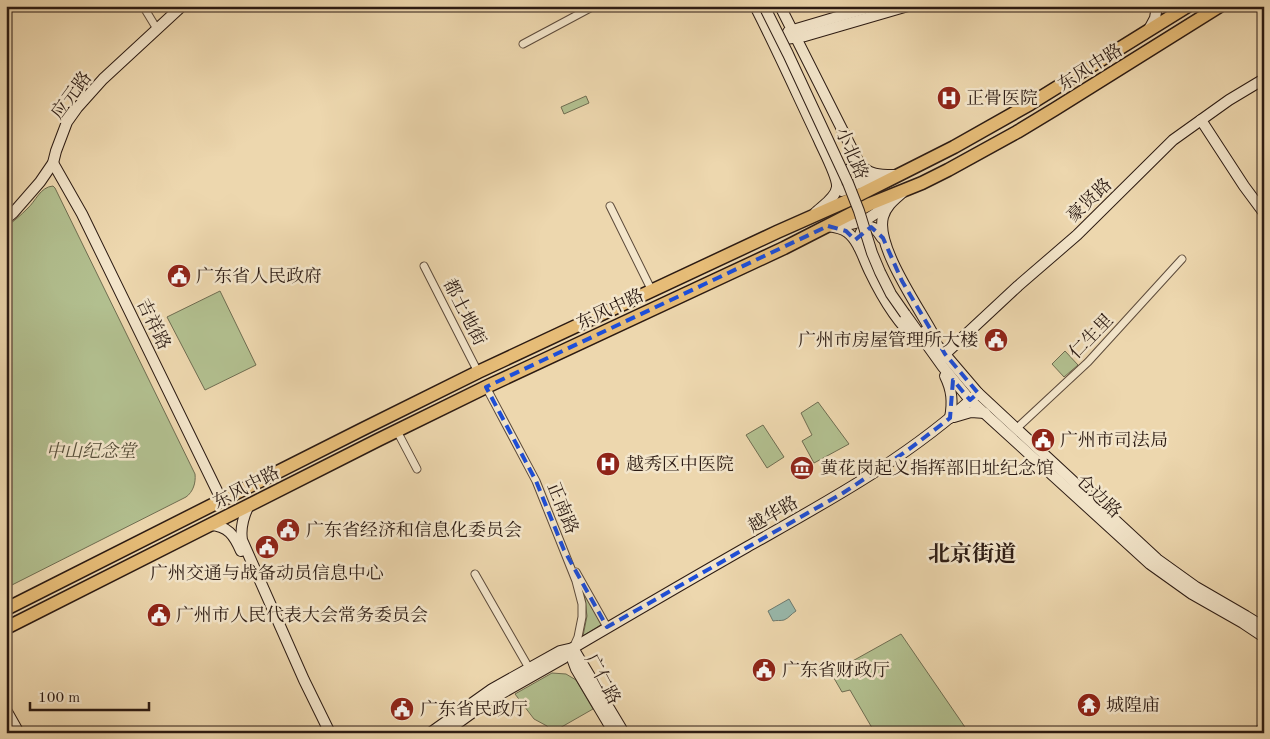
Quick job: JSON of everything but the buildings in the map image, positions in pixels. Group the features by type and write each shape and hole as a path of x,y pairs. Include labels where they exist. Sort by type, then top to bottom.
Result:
{"highway":[{"name":"东风中路","path":"6,628 486,386 777,251 870,204 948,170 1016,132 1220,6"},
{"name":"东风中路","path":"6,609 478,372 847,201 954,147 1004,119 1147,32 1183,7"}],"main road":[{"path":"1260,733 1264,728"}],"street":[{"path":"143,6 157,29"},
{"name":"应元路","path":"6,219 40,182 52,163 67,122 77,108 103,79 182,6"},
{"path":"523,44 594,6"},
{"path":"755,6 763,11 768,11 772,6"},
{"name":"小北路","path":"755,6 832,169 837,184 833,197 811,217"},
{"name":"小北路","path":"764,6 848,183 880,272 892,294 907,312"},
{"name":"小北路","path":"772,6 852,178 885,267 907,312"},
{"name":"小北路","path":"780,6 862,167 876,175 898,175"},
{"path":"772,41 874,6"},
{"path":"795,34 908,6"},
{"path":"1147,32 1155,18 1158,6"},
{"name":"豪贤路","path":"945,354 1018,286 1077,235 1174,140 1229,100 1264,79"},
{"path":"1201,120 1264,213"},
{"path":"832,169 842,172 848,170 854,164 855,156"},
{"name":"吉祥路","path":"52,163 82,214 222,501"},
{"name":"仓边路","path":"905,190 887,208 882,223 883,238 902,281 945,354 985,413 1155,569 1192,594 1264,637"},
{"path":"610,206 652,291"},
{"name":"仓边路","path":"828,226 846,231 855,240 880,291 897,319 974,396 1016,429 1157,559 1196,587 1264,627"},
{"path":"859,248 859,234 865,228 874,228 883,238"},
{"name":"仁生里","path":"1016,429 1088,362 1182,260"},
{"name":"都土地街","path":"424,266 478,372"},
{"name":"仓边路","path":"907,312 933,354"},
{"name":"仓边路","path":"907,312 945,354"},
{"path":"933,354 951,390 950,418 971,412 985,413"},
{"name":"正南路","path":"486,386 536,481 576,581 582,604 582,617 581,628 573,648"},
{"name":"越华路","path":"444,733 496,696 564,658 573,648 607,627 844,493 908,450 950,418 974,396"},
{"path":"397,431 417,469"},
{"path":"248,507 242,525 242,540 330,733"},
{"path":"210,526 225,528 237,542 322,733"},
{"path":"564,550 607,627"},
{"path":"475,574 529,668"},
{"name":"越华路","path":"430,733 485,693 560,651 573,648"},
{"name":"广仁路","path":"573,648 572,655 576,669 614,733"},
{"name":"广仁路","path":"573,648 624,733"},
{"path":"6,710 19,733"},
{"path":"6,727 9,733"}],"highlighted area":[{"path":"828,226 846,231 855,240 871,227 883,238 902,281 945,354 978,393 970,400 953,380 950,418 908,450 843,493 607,627 564,550 536,481 486,387"}],"green space":[{"path":"586,96 589,103 564,114 561,107"},
{"name":"中山纪念堂","path":"53,186 195,474 195,481 194,487 186,497 6,588 6,227 27,209 41,192"},
{"path":"220,291 256,365 205,390 167,317"},
{"path":"1065,351 1078,365 1064,377 1052,364"},
{"path":"818,402 849,444 814,463 802,441 812,435 801,413"},
{"path":"763,425 784,457 767,468 746,435"},
{"path":"584,593 602,624 583,636 587,616"},
{"path":"901,634 969,733 875,733 850,690 842,692 831,673"},
{"path":"552,673 566,674 576,680 593,709 551,733 547,726 534,719 515,694"}],"shaded area":[{"path":"789,599 796,611 784,620 773,621 768,611"}],"place":[{"name":"正骨医院","path":"949,98"},
{"name":"广东省人民政府","path":"179,276"},
{"name":"广州市房屋管理所大楼","path":"996,340"},
{"name":"广州市司法局","path":"1043,440"},
{"name":"越秀区中医院","path":"608,464"},
{"name":"黄花岗起义指挥部旧址纪念馆","path":"802,468"},
{"name":"广东省经济和信息化委员会","path":"288,530"},
{"name":"广州交通与战备动员信息中心","path":"267,547"},
{"name":"广州市人民代表大会常务委员会","path":"159,615"},
{"name":"广东省财政厅","path":"764,670"},
{"name":"城隍庙","path":"1089,705"},
{"name":"广东省民政厅","path":"402,709"}],"district":[{"name":"北京街道","path":"972,553"}]}
